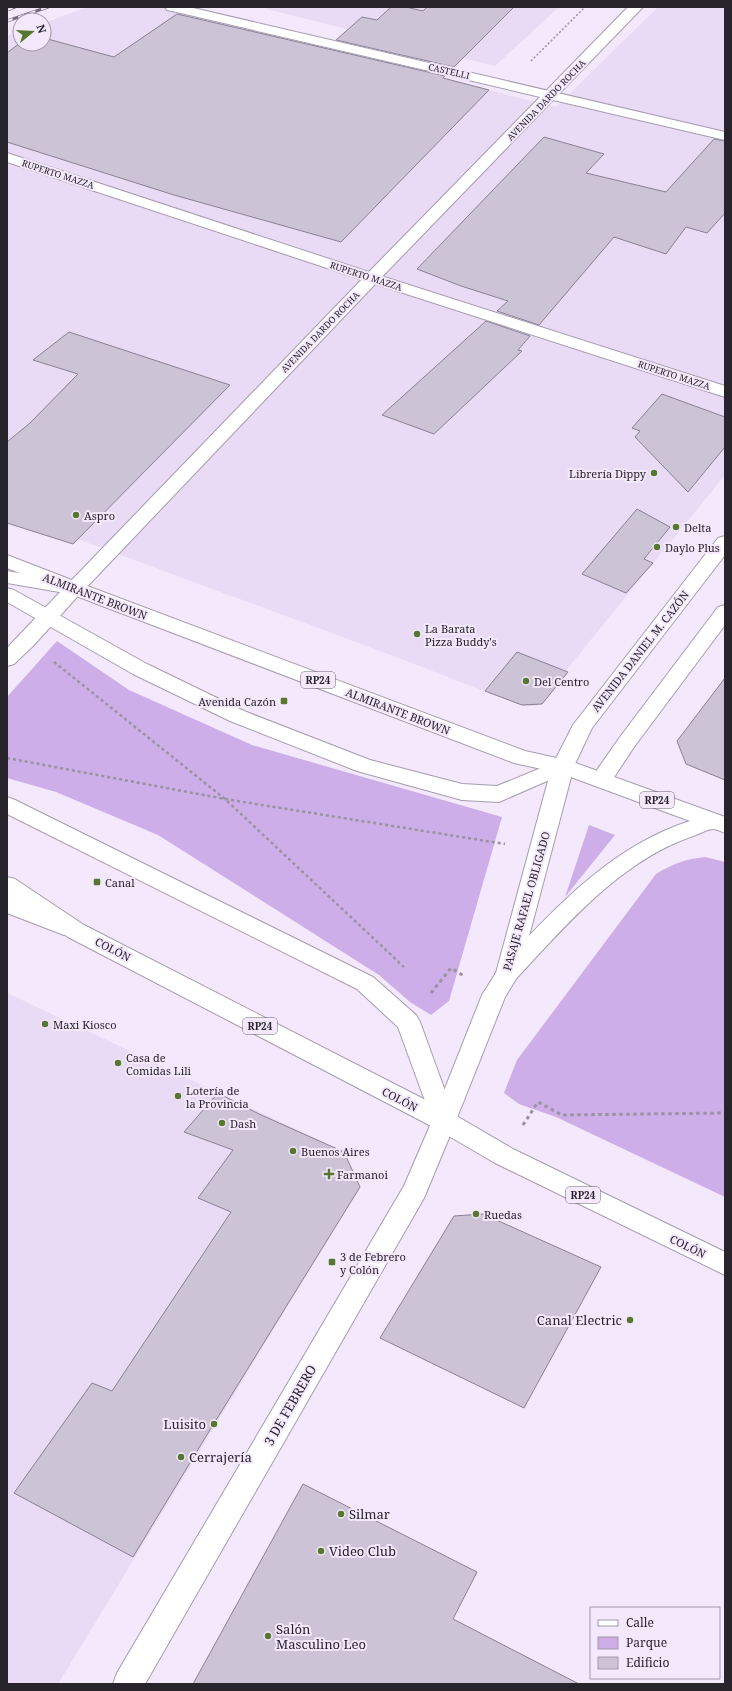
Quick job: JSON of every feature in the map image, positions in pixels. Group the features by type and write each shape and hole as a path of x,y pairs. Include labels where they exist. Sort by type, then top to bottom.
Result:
{"street":[{"name":"CASTELLI","path":"172,7 552,94 725,136"},
{"name":"AVENIDA DARDO ROCHA","path":"7,659 27,640 74,588 372,278 636,7"},
{"name":"RUPERTO MAZZA","path":"7,157 372,278 725,392"},
{"name":"AVENIDA DANIEL M. CAZÓN","path":"563,766 583,725 725,542"},
{"name":"ALMIRANTE BROWN","path":"7,561 74,588 521,758 563,766 719,823"},
{"name":"RP24","path":"7,577 74,588"},
{"path":"7,594 140,669 237,716 364,766 462,792 499,794 563,766"},
{"path":"601,780 626,742 725,611"},
{"name":"PASAJE RAFAEL OBLIGADO","path":"444,1121 494,995 507,974 563,766"},
{"path":"7,805 365,983 408,1022 444,1121"},
{"path":"507,974 558,920 605,878 638,854 670,836 719,823"},
{"name":"COLÓN","path":"7,885 76,931"},
{"name":"COLÓN","path":"7,904 76,931 444,1121 504,1156 725,1264"},
{"name":"3 DE FEBRERO","path":"128,1684 415,1190 444,1121"}],"path":[{"path":"508,84 585,7"},
{"path":"27,640 225,799 408,972"},
{"path":"7,758 225,799 541,849"},
{"path":"426,988 431,993 451,968 494,995"},
{"path":"504,1156 538,1102 562,1114 725,1113"}],"shaded area":[{"path":"88,7 160,7 556,107 658,7 725,7 725,475 537,706 523,706 383,652 7,513 7,36 12,34 12,52 52,52 52,20"},
{"path":"269,7 559,7 495,66 266,9"},
{"path":"7,993 344,1152 360,1187 58,1684 7,1684"}],"green space":[{"path":"57,641 129,690 252,745 502,817 449,1001 431,1015 410,1002 379,975 158,835 56,792 7,778 7,697"},
{"path":"589,825 615,835 565,897"},
{"path":"705,857 725,862 725,1197 556,1117 519,1104 504,1093 517,1060 656,874 679,862"}],"building":[{"path":"391,7 406,7 423,11 427,7 514,7 454,67 336,40 362,17 377,20"},
{"path":"177,14 445,76 443,78 489,90 341,242 174,195 7,142 7,53 12,49 12,52 52,52 52,40 114,57"},
{"path":"544,137 604,154 586,173 666,192 714,139 725,141 725,213 707,233 686,227 666,254 614,237 539,325 497,311 508,301 461,286 417,269"},
{"path":"486,321 530,336 518,350 522,351 434,434 382,415"},
{"path":"69,332 230,385 73,544 7,523 7,442 30,423 78,374 33,360"},
{"path":"662,394 725,417 725,447 688,492 635,437 640,431 632,428"},
{"path":"637,509 670,527 644,559 653,563 626,593 582,574"},
{"name":"Del Centro","path":"517,652 568,672 542,704 522,705 485,691"},
{"path":"725,678 725,780 686,764 677,741"},
{"path":"218,1093 259,1114 344,1152 360,1187 133,1557 14,1493 92,1383 112,1391 231,1212 198,1198 233,1150 184,1132"},
{"path":"483,1214 601,1267 524,1408 380,1338 454,1216"},
{"path":"303,1484 477,1572 453,1619 579,1684 193,1684"}],"railway":[{"path":"7,10 15,7"},
{"path":"7,21 48,7"}],"place":[{"name":"Librería Dippy","path":"654,473"},
{"name":"Aspro","path":"76,515"},
{"name":"Delta","path":"676,527"},
{"name":"Daylo Plus","path":"657,547"},
{"name":"La Barata Pizza Buddy's","path":"417,634"},
{"name":"Del Centro","path":"526,681"},
{"name":"Avenida Cazón","path":"284,701"},
{"name":"Canal","path":"97,882"},
{"name":"Maxi Kiosco","path":"45,1024"},
{"name":"Casa de Comidas Lili","path":"118,1063"},
{"name":"Lotería de la Provincia","path":"178,1096"},
{"name":"Dash","path":"222,1123"},
{"name":"Buenos Aires","path":"293,1151"},
{"name":"Farmanoi","path":"329,1174"},
{"name":"Ruedas","path":"476,1214"},
{"name":"3 de Febrero y Colón","path":"332,1262"},
{"name":"Canal Electric","path":"630,1320"},
{"name":"Luisito","path":"214,1424"},
{"name":"Cerrajería","path":"181,1457"},
{"name":"Silmar","path":"341,1514"},
{"name":"Video Club","path":"321,1551"},
{"name":"Salón Masculino Leo","path":"268,1636"}]}
